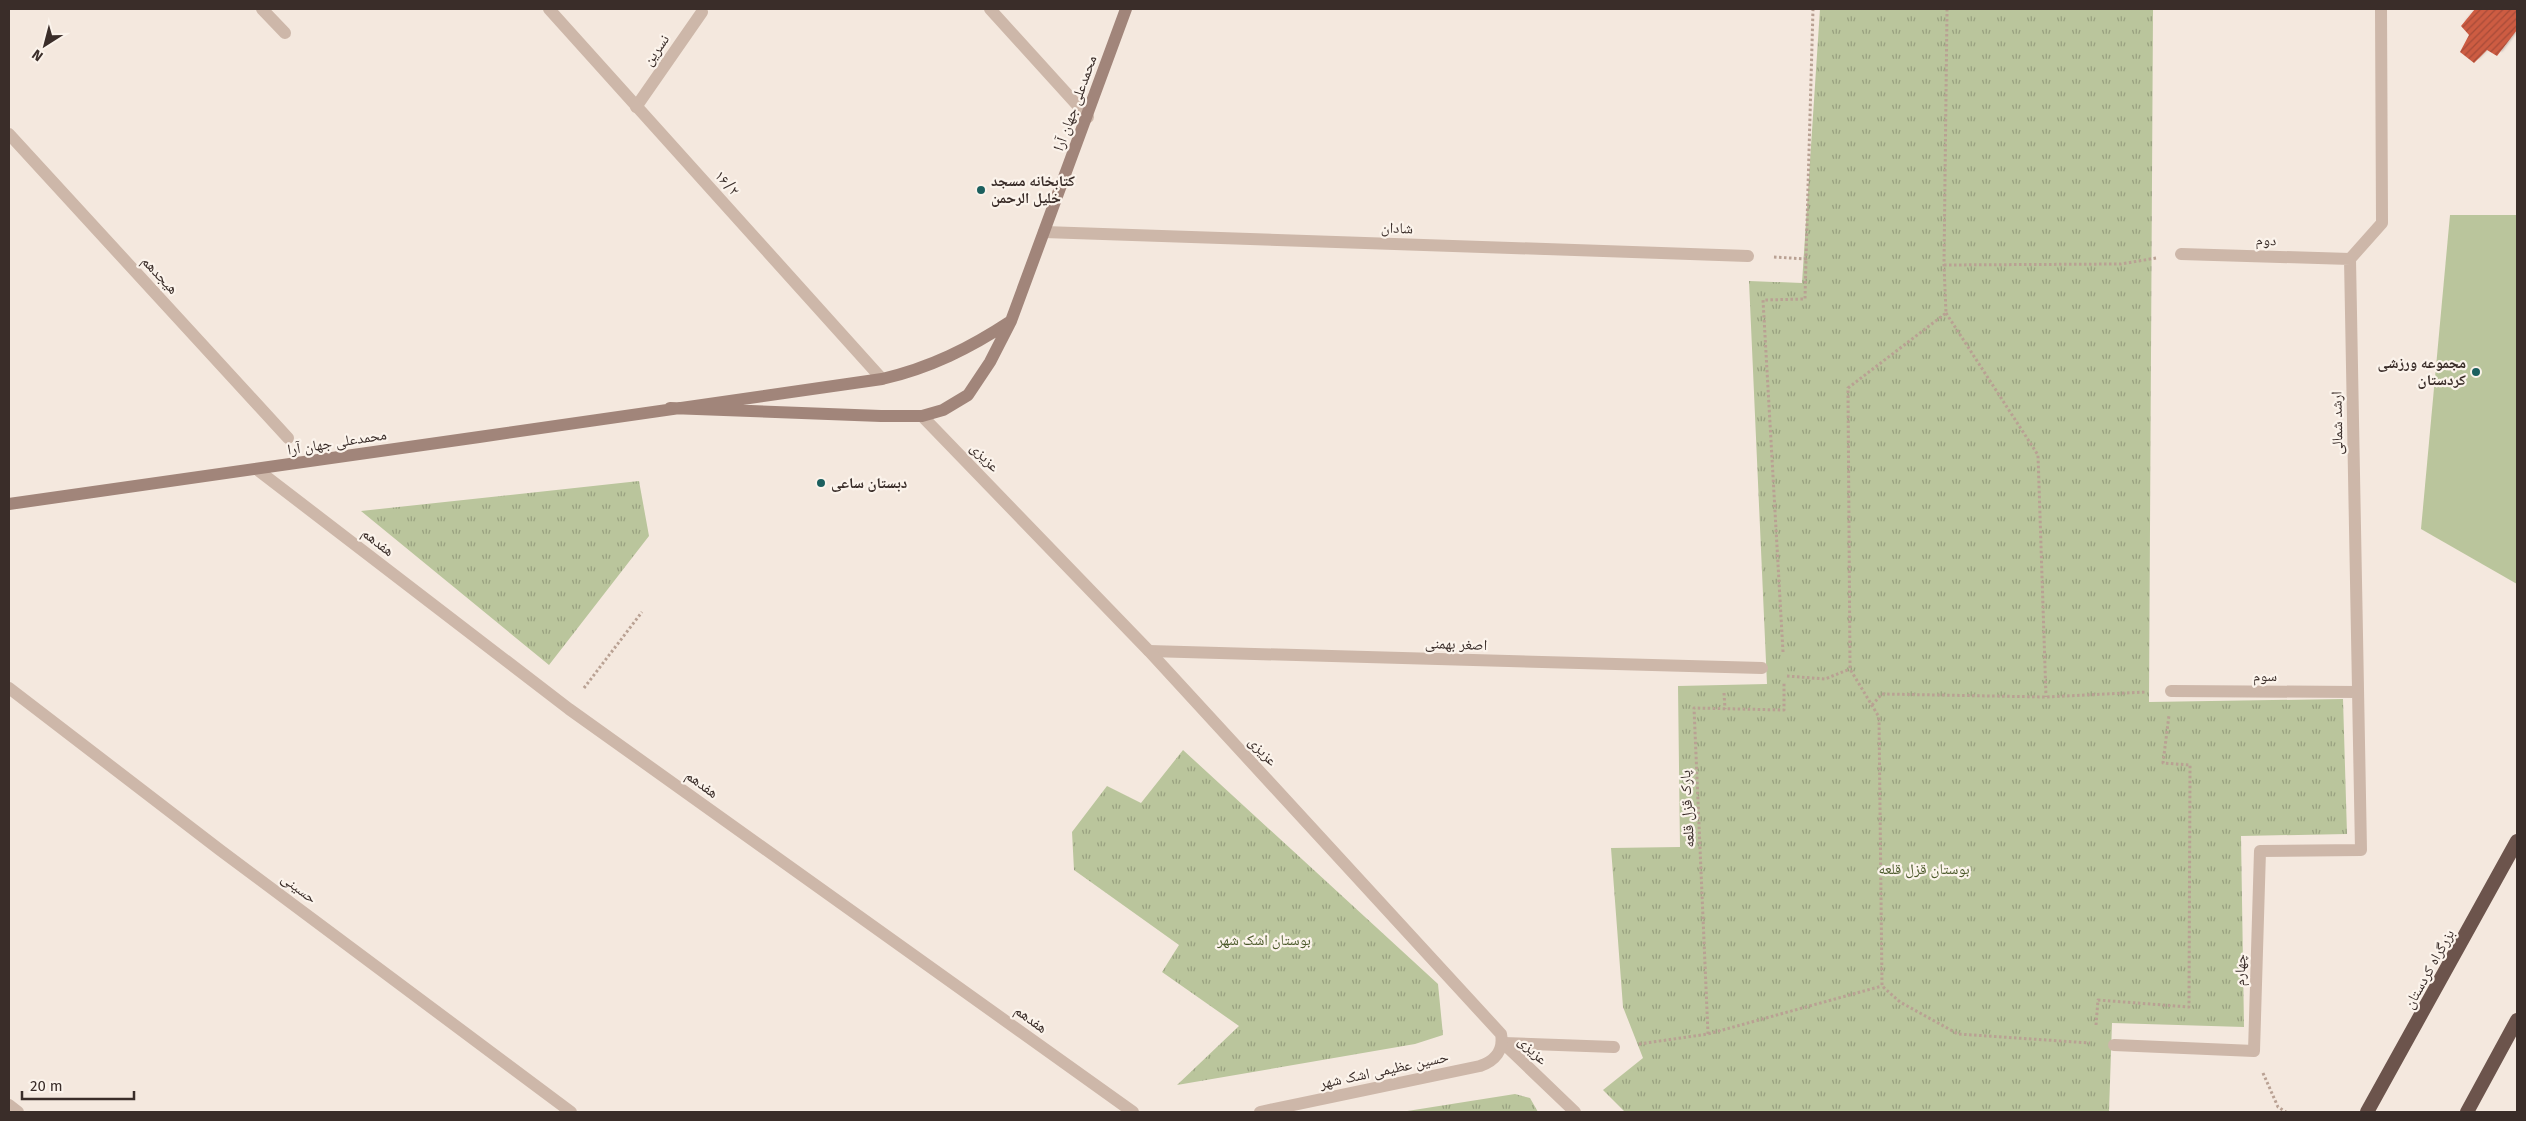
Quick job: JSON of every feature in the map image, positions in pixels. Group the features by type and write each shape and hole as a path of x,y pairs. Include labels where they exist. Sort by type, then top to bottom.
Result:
{"highway":[{"name":"بزرگراه کردستان","path":"2367,1112 2517,841"},
{"path":"2467,1112 2517,1020"}],"main road":[{"name":"محمدعلی جهان آرا","path":"9,504 260,471 670,408 881,416 922,416 943,410 968,395 990,362 1011,321 1088,117 1126,9"},
{"path":"670,408 882,379 914,372 938,363 1011,321"}],"street":[{"path":"262,9 285,32"},
{"name":"۱۶/۲","path":"549,9 882,379"},
{"path":"990,9 1088,117"},
{"path":"2350,259 2382,224 2381,9"},
{"name":"نسرین","path":"636,107 702,12"},
{"name":"هیجدهم","path":"9,134 288,438"},
{"name":"شادان","path":"1044,232 1748,256"},
{"name":"دوم","path":"2181,254 2350,259"},
{"name":"ارشد شمالی","path":"2350,259 2361,850"},
{"name":"عزیزی","path":"922,416 1149,651 1496,1026 1501,1034 1502,1043 1575,1112"},
{"name":"هفدهم","path":"260,471 569,709 1133,1112"},
{"name":"اصغر بهمنی","path":"1149,651 1762,668"},
{"name":"حسینی","path":"9,688 220,850 572,1112"},
{"name":"سوم","path":"2171,691 2358,692"},
{"name":"چهارم","path":"2254,1051 2260,851 2361,850"},
{"path":"1502,1043 1614,1047"},
{"name":"حسین عظیمی اشک شهر","path":"1260,1112 1480,1066 1489,1063 1498,1055 1502,1043"},
{"path":"2114,1045 2254,1051"},
{"path":"9,1105 18,1112"}],"path":[{"path":"1783,656 1763,300 1805,299 1813,9"},
{"path":"1947,9 1944,265 1946,313 2038,455 2046,697"},
{"path":"1944,265 2121,264 2181,254"},
{"path":"1748,256 1806,258"},
{"path":"1946,313 1848,388 1850,669 1879,717 1882,986 1900,1002 1958,1034 2114,1045"},
{"path":"569,709 642,612"},
{"name":"پارک قزل قلعه","path":"1708,1034 1694,708 1784,710 1784,675 1825,679 1850,669"},
{"path":"1872,705 1882,694 2046,697 2171,691 2163,763 2190,766 2189,1007 2098,1000 2096,1044"},
{"path":"1614,1047 1708,1034 1882,986"},
{"path":"2254,1051 2278,1107 2286,1112"}],"green space":[{"name":"بوستان قزل قلعه","path":"1820,9 2153,9 2149,702 2343,699 2347,834 2241,836 2244,1027 2112,1023 2109,1112 1625,1112 1603,1090 1643,1058 1623,1007 1611,848 1680,847 1678,686 1767,684 1749,281 1802,283"},
{"name":"مجموعه ورزشی کردستان","path":"2450,215 2517,215 2517,584 2421,529"},
{"path":"639,481 649,536 549,665 361,511"},
{"name":"بوستان اشک شهر","path":"1183,750 1438,984 1443,1035 1415,1044 1177,1085 1239,1026 1162,972 1179,945 1074,870 1072,832 1107,786 1141,803"},
{"path":"1515,1094 1530,1098 1538,1112 1401,1112"}],"building":[{"path":"2475,9 2517,9 2517,30 2497,56 2487,50 2474,63 2460,52 2469,35 2461,26"}],"place":[{"name":"كتابخانه مسجد خليل الرحمن","path":"981,190"},
{"name":"مجموعه ورزشی کردستان","path":"2476,372"},
{"name":"دبستان ساعی","path":"821,483"}]}
